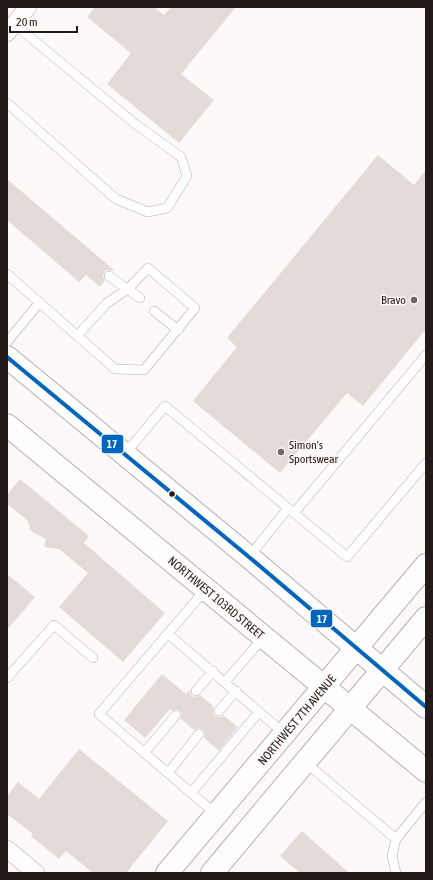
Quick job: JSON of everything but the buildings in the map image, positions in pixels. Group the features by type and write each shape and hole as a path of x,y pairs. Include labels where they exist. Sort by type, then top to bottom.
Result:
{"main road":[{"path":"7,357 249,557 426,707"},
{"name":"NORTHWEST 103RD STREET","path":"7,424 426,771"},
{"name":"NORTHWEST 7TH AVENUE","path":"166,873 217,815 426,565"},
{"path":"212,873 426,618"}],"street":[{"path":"10,29 28,7"},
{"path":"8,851 36,873"}],"lane":[{"path":"7,103 116,199 148,212 167,208 187,176 181,157 10,29"},
{"path":"7,274 40,302 77,336 115,369 144,370 195,308 148,268 128,289 107,303 77,336"},
{"path":"109,276 140,298"},
{"path":"7,342 40,302"},
{"path":"154,311 178,330"},
{"path":"249,557 291,511 426,355"},
{"path":"125,454 165,406 348,557 426,463"},
{"path":"206,589 99,714 217,815"},
{"path":"7,678 54,625 93,658"},
{"path":"168,634 285,734"},
{"path":"225,682 264,637"},
{"path":"196,691 212,672"},
{"path":"219,711 236,691"},
{"path":"191,793 259,712"},
{"path":"144,753 176,715"},
{"path":"168,773 199,734"},
{"path":"305,762 396,839"},
{"path":"396,873 392,856 396,839 426,802"}],"transit line":[{"name":"17","path":"7,357 249,557 426,707"}],"place":[{"name":"Bravo","path":"414,300"},
{"name":"Simon's Sportswear","path":"281,452"}]}
